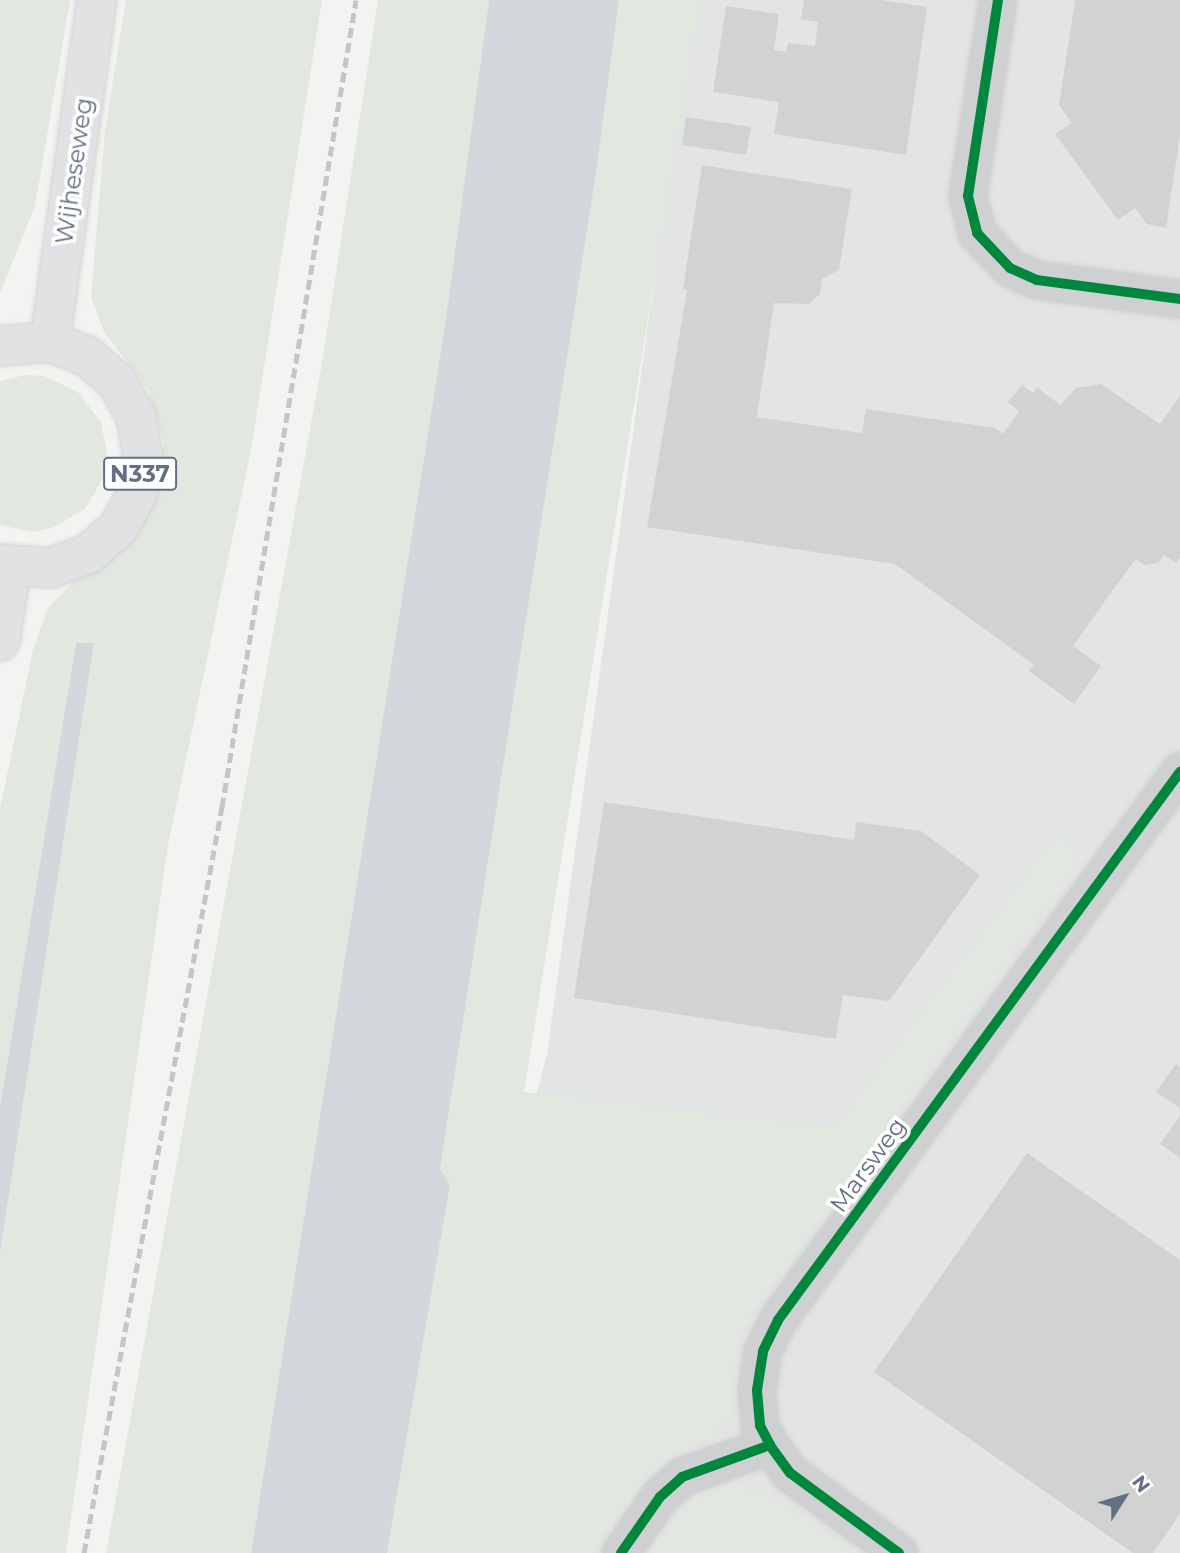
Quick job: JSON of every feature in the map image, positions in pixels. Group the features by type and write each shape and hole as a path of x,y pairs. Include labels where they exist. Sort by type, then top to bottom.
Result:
{"main road":[{"name":"Wijheseweg","path":"50,342 97,0"},
{"name":"N337","path":"0,346 50,342 87,356 117,382 136,416 141,442 137,494 118,528 88,554 51,568 6,566 0,641"}],"street":[{"path":"998,0 968,196 977,233 1010,268 1037,280 1180,299"},
{"name":"Marsweg","path":"899,1553 790,1473 770,1445 760,1425 757,1390 763,1351 778,1320 1180,772"},
{"path":"621,1553 660,1497 682,1477 770,1445"}],"shaded area":[{"path":"0,0 70,0 35,206 0,293"},
{"path":"126,0 322,0 251,450 168,845 66,1553 0,1553 0,1253 94,643 76,643 0,1107 0,809 33,650 48,608 79,576 127,546 157,497 164,441 148,389 104,332 91,297 105,131"},
{"path":"378,0 489,0 445,325 251,1553 106,1553 322,363"},
{"path":"489,0 619,0 597,167 440,1169 450,1185 387,1553 251,1553 445,325"},
{"path":"619,0 699,0 524,1092 835,1129 1056,836 1071,848 1074,865 743,1325 729,1377 730,1411 713,1436 659,1464 593,1553 387,1553 450,1185 440,1170 597,167"},
{"path":"693,0 1180,0 1180,1553 416,1553 547,1054"},
{"path":"25,375 44,376 78,392 101,422 108,459 104,477 85,509 52,528 33,532 0,525 0,381"},
{"path":"76,643 94,643 0,1253 0,1107"},
{"path":"727,1487 762,1493 854,1553 645,1553 689,1501"}],"building":[{"path":"804,0 881,0 927,7 906,155 774,134 779,102 713,92 726,6 779,14 774,50 786,52 788,43 815,46 818,22 801,19"},
{"path":"1075,0 1180,0 1180,135 1166,228 1147,224 1135,208 1118,220 1055,134 1072,123 1059,105"},
{"path":"686,117 751,127 746,155 682,145"},
{"path":"702,165 852,189 839,270 822,279 820,294 809,304 774,303 757,417 862,433 866,409 995,428 1003,434 1019,411 1008,402 1022,385 1033,393 1037,387 1060,405 1076,388 1101,384 1160,424 1180,396 1180,558 1176,563 1164,555 1158,563 1144,565 1136,559 1115,587 1073,646 1101,666 1074,704 1029,671 1034,665 895,564 647,527 687,290 683,289"},
{"path":"604,802 854,840 856,822 921,831 980,875 889,1001 843,995 836,1039 574,998"},
{"path":"1176,1064 1180,1067 1180,1108 1156,1092"},
{"path":"1180,1116 1180,1158 1160,1144"},
{"path":"1027,1153 1180,1260 1180,1514 1153,1553 1133,1553 874,1372"}],"railway":[{"path":"84,1553 222,807 356,0"}],"cycle path":[{"path":"998,0 968,196 977,233 1010,268 1037,280 1180,299"},
{"path":"899,1553 790,1473 770,1445 760,1425 757,1390 763,1351 778,1320 1180,772"},
{"path":"621,1553 660,1497 682,1477 770,1445"}]}
